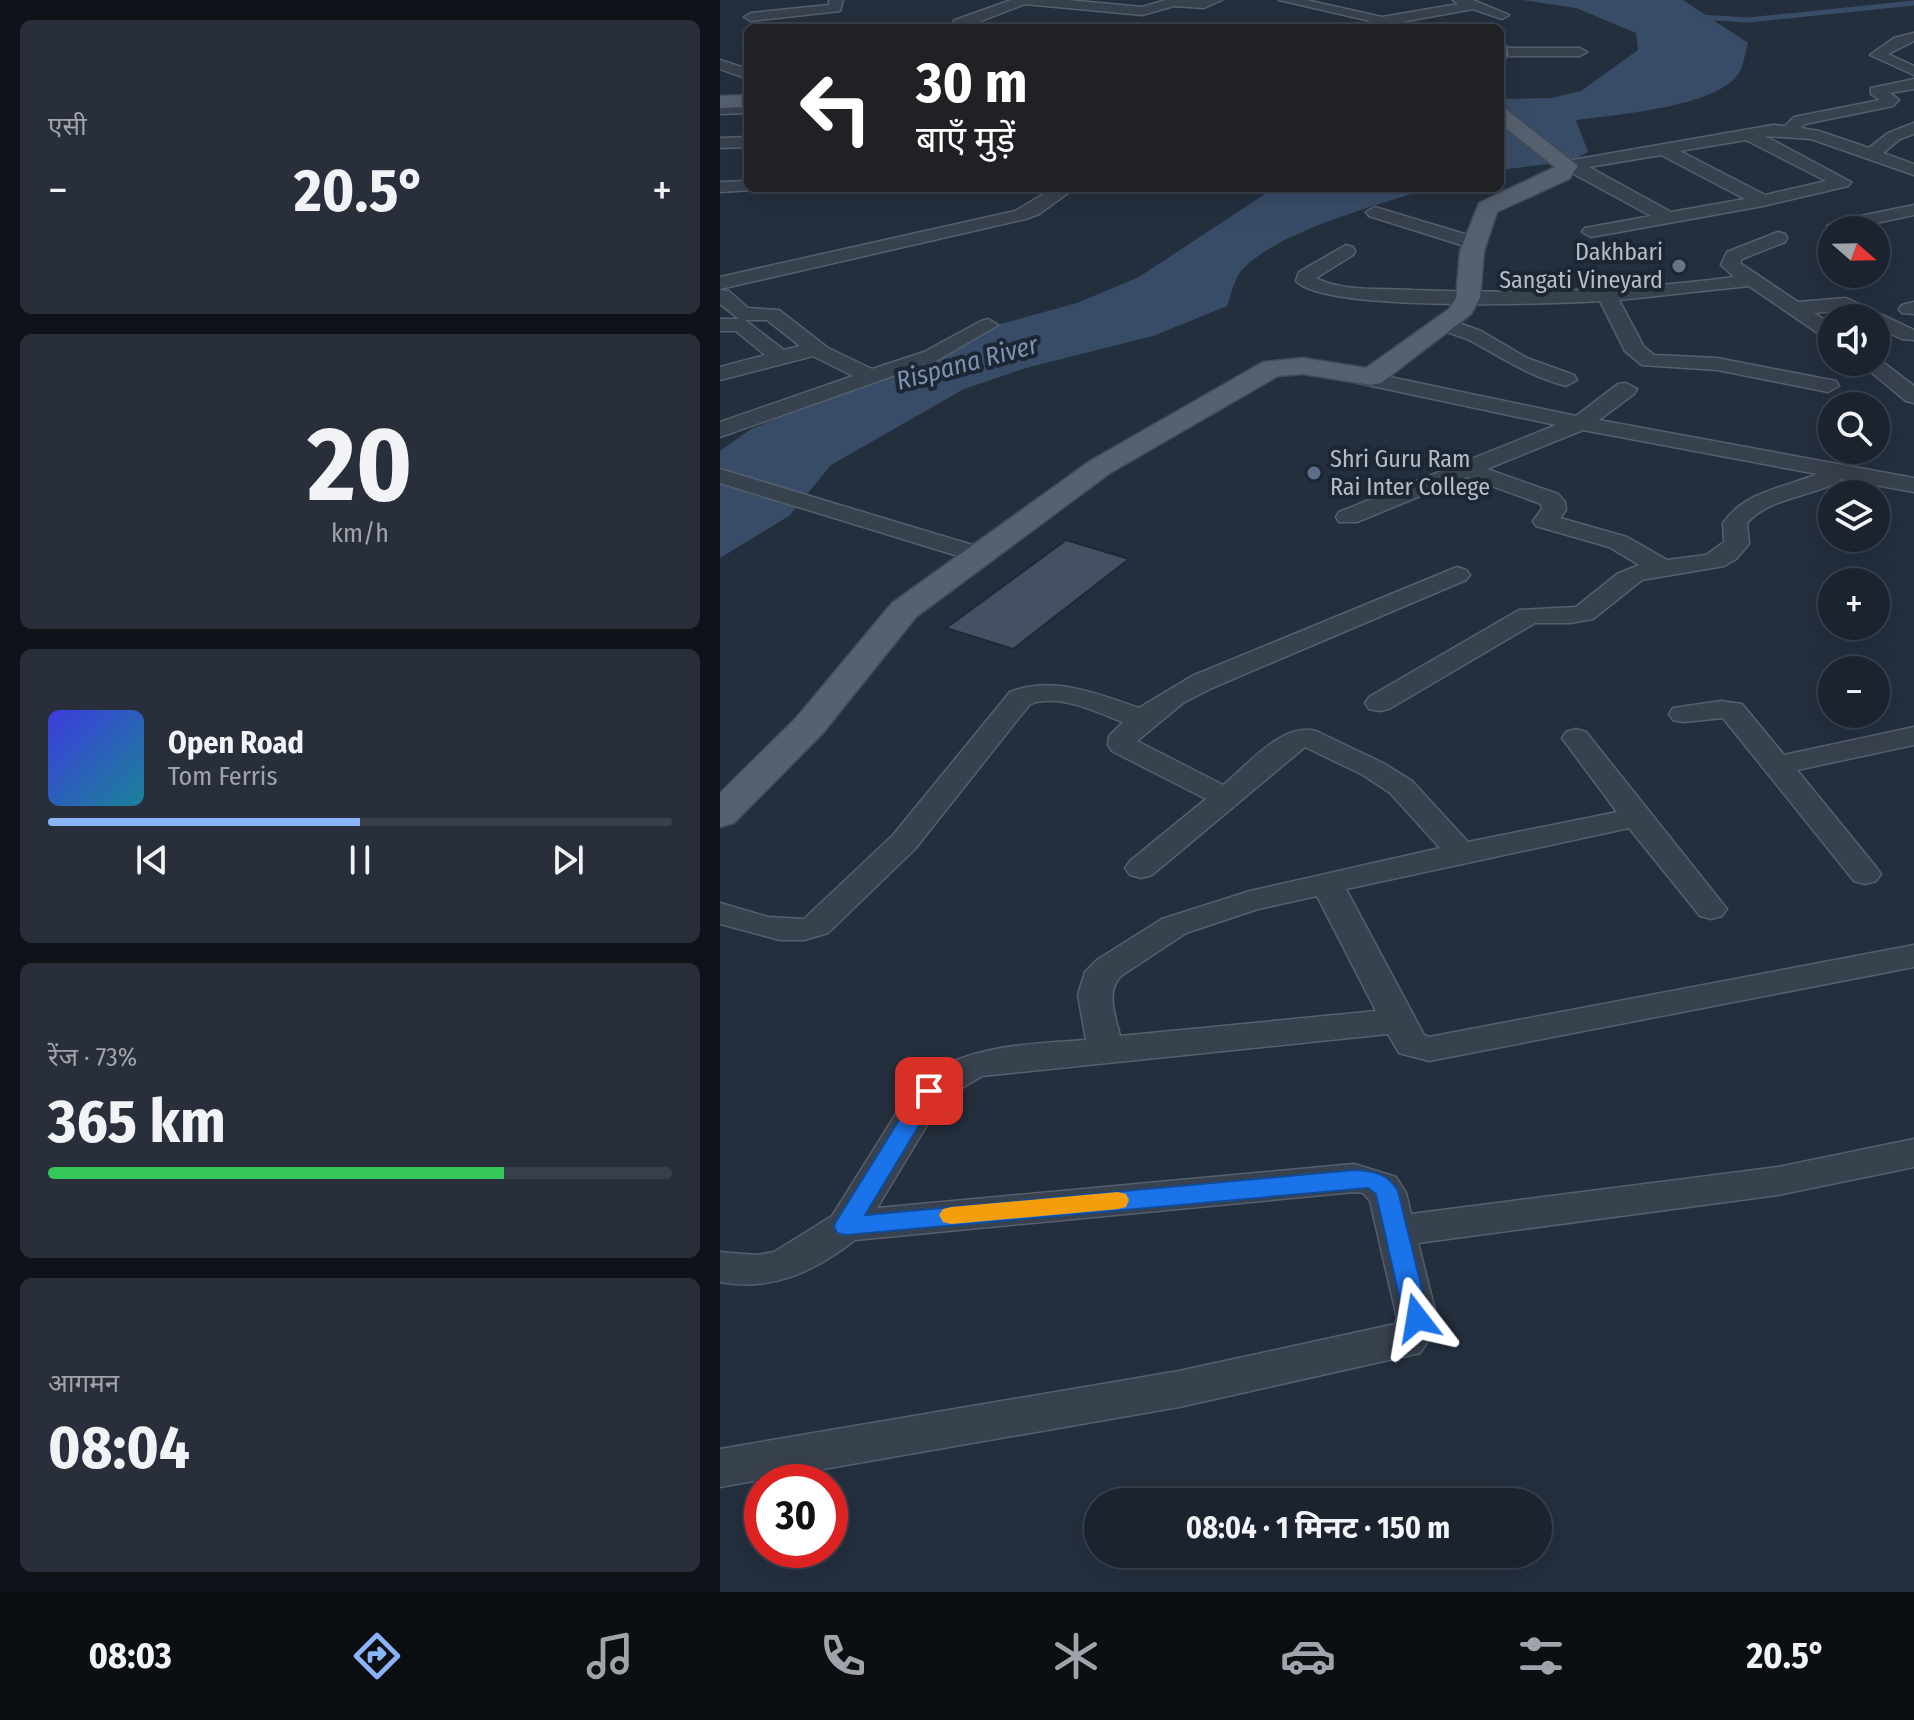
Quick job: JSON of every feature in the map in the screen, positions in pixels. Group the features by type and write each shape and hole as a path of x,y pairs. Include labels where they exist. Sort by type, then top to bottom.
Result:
{"main road":[{"path":"720,102 744,101"},
{"path":"720,815 810,725 904,610 1100,467 1259,374 1287,366 1371,377 1458,314 1468,298 1474,243 1487,208 1561,174 1569,165 1504,117"}],"street":[{"path":"750,23 835,8 836,0"},
{"path":"960,24 1024,0 1142,11 1170,2 1204,4 1215,0"},
{"path":"1286,0 1386,24"},
{"path":"1394,24 1467,3 1502,15"},
{"path":"1914,37 1887,47 1877,55 1914,71"},
{"path":"1887,47 1914,47"},
{"path":"1504,53 1580,52"},
{"path":"720,64 744,73"},
{"path":"1792,131 1791,126 1800,120 1887,103 1891,100 1876,93 1879,89 1914,84"},
{"path":"720,109 744,108"},
{"path":"1872,154 1894,136 1914,128"},
{"path":"1569,165 1748,134 1792,131 1813,134 1914,170"},
{"path":"1591,232 1763,201 1842,182 1748,134"},
{"path":"720,143 744,142"},
{"path":"1663,149 1763,201"},
{"path":"1569,165 1668,218"},
{"path":"720,187 744,186"},
{"path":"871,377 817,348 772,314 743,314 721,289 1020,215 1060,192"},
{"path":"1885,216 1914,210"},
{"path":"1375,212 1474,243"},
{"path":"1778,238 1745,250 1729,260 1734,269 1818,324"},
{"path":"1346,251 1306,276 1306,281 1337,290 1468,298 1607,296 1752,280"},
{"path":"1607,296 1635,351 1649,361 1717,364 1828,386"},
{"path":"1797,308 1846,304 1909,335"},
{"path":"1445,324 1474,335 1520,362 1566,380"},
{"path":"720,325 741,325 781,358"},
{"path":"720,430 931,356 988,325"},
{"path":"720,374 817,348"},
{"path":"1888,376 1914,396"},
{"path":"1366,378 1581,423 1912,481"},
{"path":"1348,517 1581,423 1626,389"},
{"path":"1468,470 1550,499 1554,510 1545,521 1618,542 1664,569"},
{"path":"1379,703 1516,622 1542,613 1583,614 1632,576 1713,561 1731,553 1737,544 1735,523 1742,514 1765,500 1815,484 1839,470"},
{"path":"720,476 980,555"},
{"path":"1226,798 1122,745 1123,736 1173,697 1202,682 1457,575"},
{"path":"720,913 786,931 803,931 827,918 904,842 1020,698 1030,692 1049,691 1143,719"},
{"path":"1683,714 1732,710 1865,874"},
{"path":"1776,763 1789,764 1914,736"},
{"path":"1141,868 1296,740 1306,737 1373,769 1401,787 1461,853"},
{"path":"1576,738 1711,909"},
{"path":"1105,1050 1095,995 1097,980 1109,968 1174,926 1209,912 1327,883 1626,821 1635,815"},
{"path":"1327,883 1411,1044 1429,1049 1914,956"},
{"path":"720,1267 745,1272 771,1269 808,1256 846,1226 929,1091 970,1067 1105,1050 1398,1021"},
{"path":"1395,1231 1778,1181 1914,1153"},
{"path":"720,1468 1179,1389 1405,1341 1414,1331 1417,1318 1387,1191 1381,1184 1354,1178 846,1226"}],"water":[{"path":"1522,0 1683,0 1748,43 1739,73 1728,85 1710,94 1664,107 1576,120 1588,152 1570,161 1504,169 1504,99 1551,98 1581,91 1638,50 1636,33 1576,8"},
{"name":"Rispana River","path":"1268,192 1418,192 1330,221 1279,243 1241,271 1227,306 1153,336 1026,368 964,389 831,465 789,516 720,558 720,451 751,429 986,328 1077,303 1139,277"}],"building":[{"path":"1066,540 1129,559 1013,649 946,628"}],"waterway":[{"path":"1698,17 1748,20 1914,3"}],"slow traffic":[{"path":"951,1215 1118,1200"}],"place":[{"name":"Dakhbari Sangati Vineyard","path":"1679,266"},
{"name":"Shri Guru Ram Rai Inter College","path":"1314,473"}],"route":[{"path":"929,1091 846,1226 1354,1178 1369,1180 1381,1184 1387,1191 1417,1318"}]}
